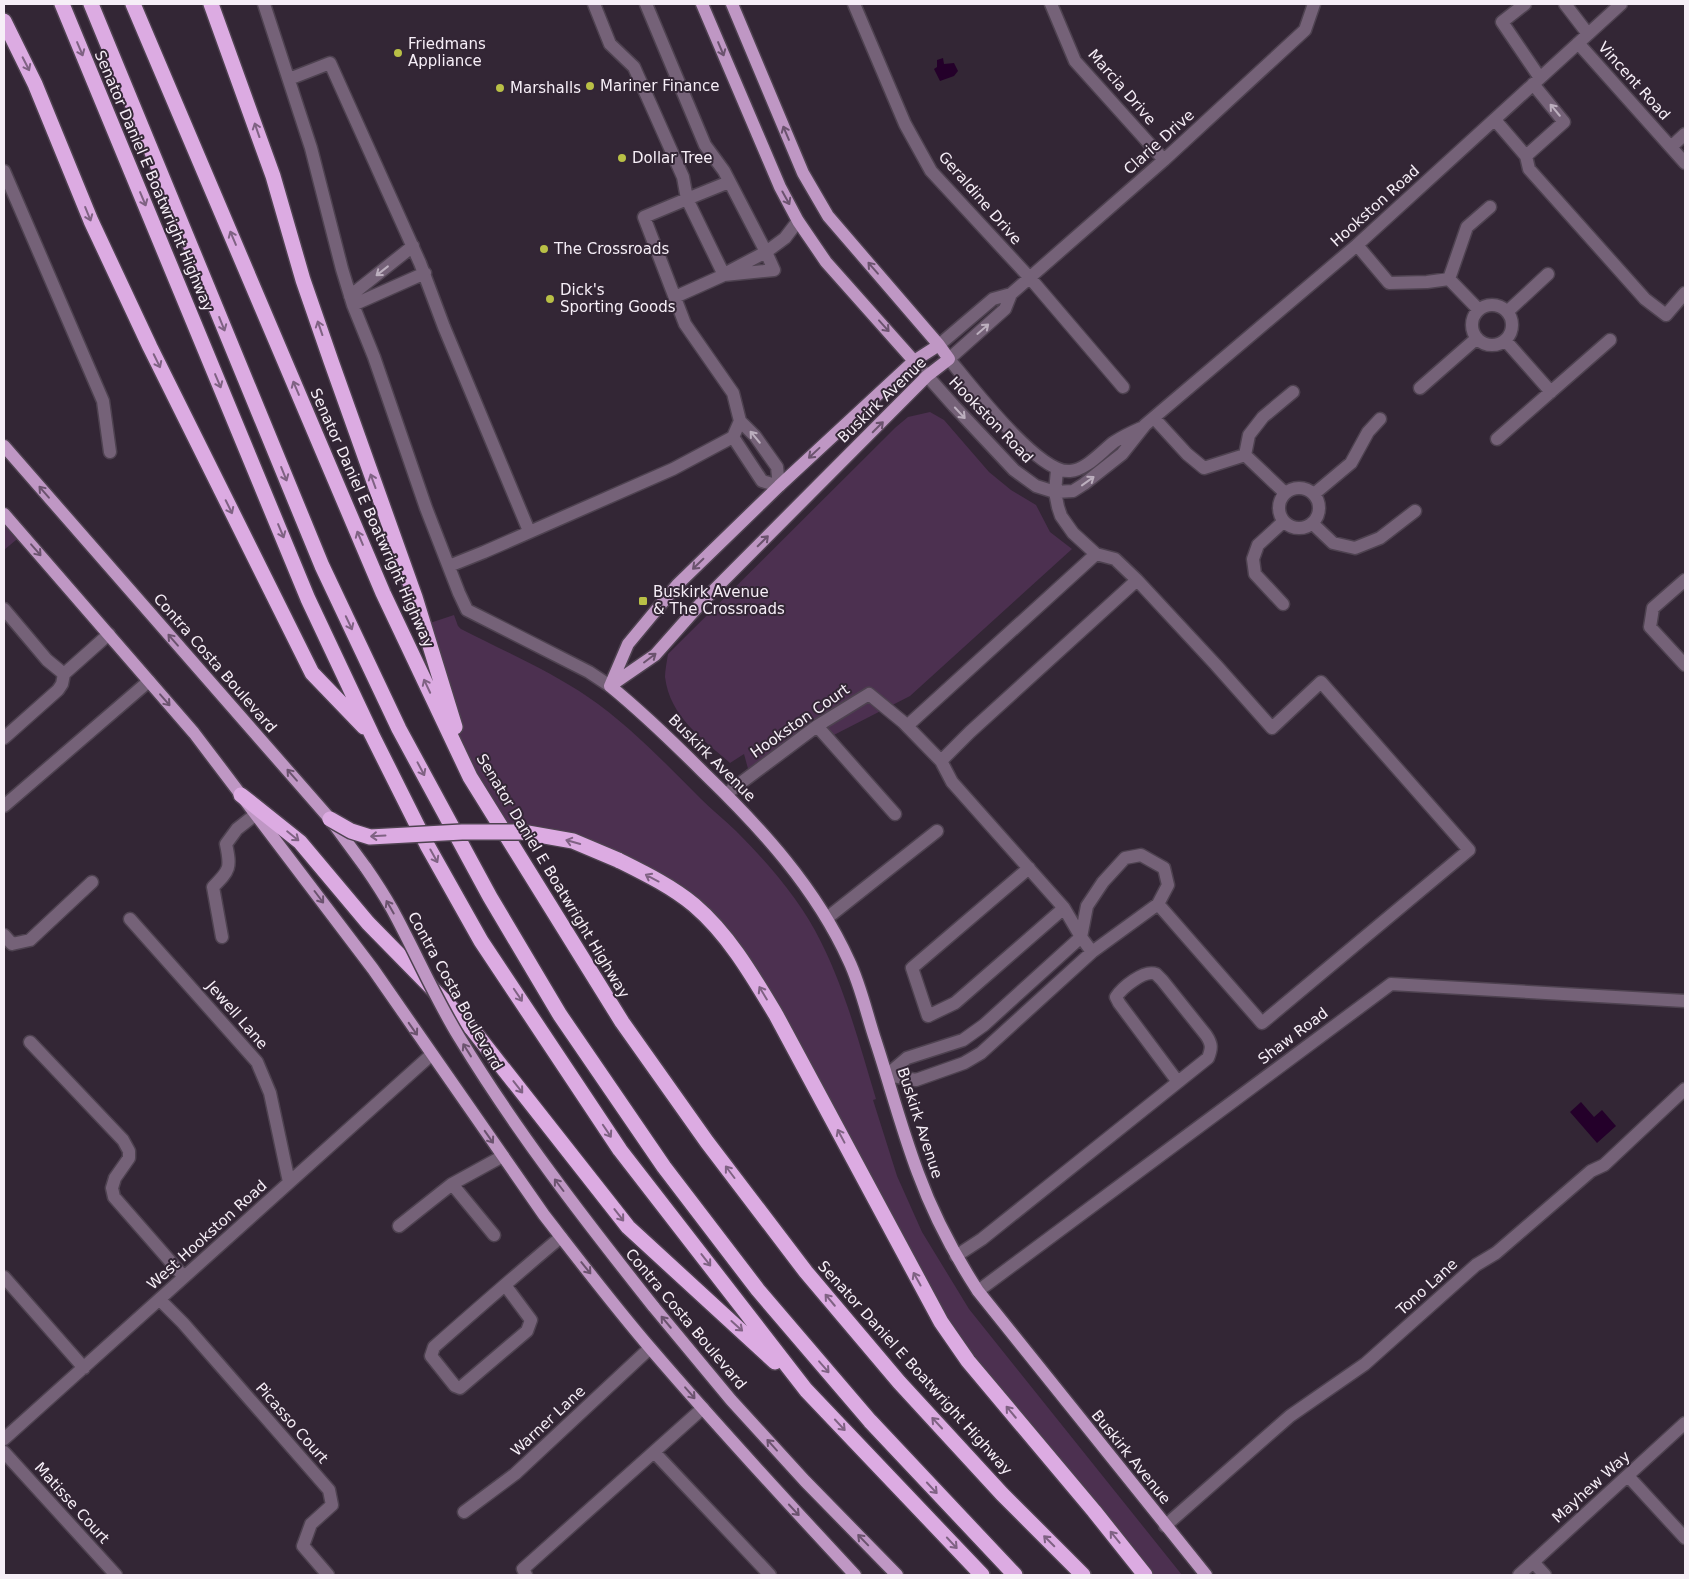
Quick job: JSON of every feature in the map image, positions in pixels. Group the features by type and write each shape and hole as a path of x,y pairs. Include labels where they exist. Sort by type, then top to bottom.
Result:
{"highway":[{"name":"Senator Daniel E Boatwright Highway","path":"62,4 308,599 372,735 427,845 481,940 620,1150 806,1390 982,1575"},
{"path":"91,4 322,566 399,728 490,897 560,1015 664,1167 758,1290 870,1421 1015,1575"},
{"name":"Senator Daniel E Boatwright Highway","path":"133,4 383,593 470,777 622,1022 707,1142 806,1272 899,1382 1002,1494 1083,1575"},
{"path":"211,4 273,176 303,280 415,597 470,777"},
{"path":"4,21 36,84 91,221 150,347 312,673 372,735"},
{"path":"241,795 300,842 368,923 474,1030 628,1227 806,1390"},
{"path":"330,819 352,831 370,836 462,832 522,832 573,842 618,860 664,884 693,905 723,934 749,969 776,1015 941,1322 968,1361 1145,1575"}],"main road":[{"name":"Buskirk Avenue","path":"702,4 780,187 798,221 826,262 914,360"},
{"name":"Buskirk Avenue","path":"610,686 655,655 702,602 927,376 949,358 828,216 803,173 732,4"},
{"name":"Buskirk Avenue","path":"610,686 628,644 677,586 779,486 914,360 939,345"},
{"name":"Contra Costa Boulevard","path":"4,446 330,819 366,868 391,908 457,1034 490,1086 552,1176 602,1243 731,1400 805,1481 897,1575"},
{"path":"4,514 194,733 373,970 561,1237 650,1348 755,1468 855,1575"},
{"name":"Buskirk Avenue","path":"610,686 650,719 726,794 779,852 813,896 850,962 918,1173 956,1256 978,1291 1206,1575"}],"street":[{"path":"264,4 311,148 351,300 374,358 426,508 467,610 589,672 610,686"},
{"path":"594,4 610,44 634,67 683,177 686,199 724,275"},
{"path":"646,4 705,145 724,171 774,270 724,275"},
{"name":"Geraldine Drive","path":"854,4 905,124 930,171 1030,278 1124,387"},
{"name":"Marcia Drive","path":"1051,4 1075,61 1164,160"},
{"name":"Clarie Drive","path":"939,345 993,299 1010,294 1030,278 1164,160 1305,30 1314,4"},
{"path":"1524,4 1502,22 1536,81 1564,122 1526,156"},
{"name":"Vincent Road","path":"1565,4 1583,39 1685,163"},
{"name":"Hookston Road","path":"914,360 1014,470 1036,486 1055,492 1072,491 1084,484 1122,454 1150,422 1357,245 1621,4"},
{"path":"289,79 330,63 414,246 444,327 529,531"},
{"path":"1494,120 1526,156 1529,169 1645,299 1666,314 1685,293"},
{"path":"1670,147 1685,134"},
{"path":"4,171 103,401 110,452"},
{"path":"729,182 644,217 685,324 733,393 740,422 755,436 777,466 779,486 762,482 733,437"},
{"path":"1449,279 1467,227 1490,207"},
{"path":"675,297 724,275 766,252 785,238 798,221"},
{"path":"1357,245 1389,283 1449,279"},
{"path":"351,300 414,246"},
{"path":"351,300 425,273"},
{"path":"1507,312 1548,274"},
{"path":"1449,279 1479,310"},
{"name":"Clarie Drive","path":"949,358 1005,309 1010,294"},
{"path":"1493,305 1507,312 1512,326 1510,334 1505,340 1499,344 1491,345 1477,338 1473,332 1472,324 1474,316 1479,310 1485,306 1493,305"},
{"path":"1420,388 1477,338"},
{"path":"1505,340 1551,392"},
{"path":"1497,439 1610,340"},
{"name":"Hookston Road","path":"949,358 1014,435 1032,453 1057,470 1070,471 1084,466 1116,441 1150,422"},
{"path":"1245,455 1249,435 1263,416 1293,392"},
{"path":"1314,494 1350,463 1368,432 1380,419"},
{"path":"448,566 673,469 733,437 740,422"},
{"path":"1150,422 1204,468 1245,455"},
{"path":"1245,455 1285,493"},
{"path":"1057,470 1055,492 1060,516 1073,533 1096,554 1115,559 1137,580 1272,728 1321,682 1469,850 1262,1023 1158,904"},
{"path":"1300,488 1314,494 1319,509 1317,517 1312,524 1306,528 1297,529 1283,522 1279,515 1278,507 1280,499 1285,493 1292,489 1300,488"},
{"path":"1312,524 1333,543 1355,548 1380,538 1415,512"},
{"path":"1283,522 1258,545 1253,559 1255,574 1283,604"},
{"path":"1092,952 1064,908 952,782 941,761 907,726 1096,554"},
{"path":"941,761 970,732 1137,580"},
{"path":"1685,580 1653,608 1650,627 1685,666"},
{"path":"4,609 47,660 64,674"},
{"path":"4,738 58,690 62,684 64,674 109,634"},
{"path":"4,806 148,681"},
{"name":"Hookston Court","path":"726,794 818,726 869,694 907,726"},
{"path":"818,726 895,814"},
{"path":"222,937 213,887 228,871 229,858 226,844 237,829 256,814"},
{"path":"827,918 936,831"},
{"path":"1141,855 1164,868 1168,885 1158,904 1092,952 981,1053 964,1062 916,1080 887,1075 907,1058 963,1040 984,1025 1081,937 1087,906 1103,882 1125,858 1141,855"},
{"path":"1029,868 912,968 928,1016 955,1003 1064,908"},
{"path":"4,935 12,944 30,940 92,882"},
{"name":"Jewell Lane","path":"130,919 257,1062 270,1093 289,1182"},
{"path":"956,1256 982,1239 1208,1058 1212,1049 1211,1042 1162,980 1156,974 1149,974 1134,980 1116,998 1178,1082"},
{"name":"Shaw Road","path":"978,1291 1390,984 1685,1001"},
{"path":"30,1042 122,1140 129,1152 129,1158 115,1178 112,1188 114,1197 184,1277"},
{"name":"West Hookston Road","path":"4,1439 431,1054"},
{"name":"Tono Lane","path":"1165,1526 1290,1416 1365,1364 1476,1265 1496,1254 1591,1171 1604,1165 1685,1090"},
{"path":"399,1226 452,1184 503,1156"},
{"path":"452,1184 494,1234"},
{"path":"505,1285 531,1320 527,1330 460,1388 455,1386 431,1356 434,1347 505,1285 561,1237"},
{"path":"4,1277 84,1368"},
{"name":"Picasso Court","path":"160,1300 329,1490 332,1505 310,1524 303,1546 328,1575"},
{"name":"Warner Lane","path":"464,1512 516,1474 650,1348"},
{"path":"526,1575 523,1569 703,1408"},
{"name":"Mayhew Way","path":"1519,1575 1685,1423"},
{"name":"Matisse Court","path":"4,1452 116,1575"},
{"path":"654,1452 770,1575"},
{"path":"1628,1476 1685,1538"},
{"path":"1534,1562 1545,1575"}],"shaded area":[{"path":"943,58 944,64 954,63 958,71 954,76 940,81 934,69 937,67 937,60"},
{"path":"930,412 944,420 989,472 1011,490 1036,505 1050,532 1072,549 910,696 828,738 818,726 750,776 744,754 730,763 698,735 680,715 673,704 665,677 668,654 896,427 908,417"},
{"path":"4,514 22,535 4,550"},
{"path":"454,615 461,629 558,678 588,697 618,720 736,831 760,856 794,898 813,927 838,980 858,1039 876,1099 873,1100 897,1176 922,1232 969,1309 1182,1575 1146,1575 968,1361 776,1015 693,905 573,841 505,833 470,777 424,625"},
{"path":"1581,1102 1594,1117 1602,1110 1616,1126 1597,1143 1570,1112"}],"place":[{"name":"Friedmans Appliance","path":"398,53"},
{"name":"Mariner Finance","path":"590,86"},
{"name":"Marshalls","path":"500,88"},
{"name":"Dollar Tree","path":"622,158"},
{"name":"The Crossroads","path":"544,249"},
{"name":"Dick's Sporting Goods","path":"550,299"},
{"name":"Buskirk Avenue & The Crossroads","path":"643,601"}]}
